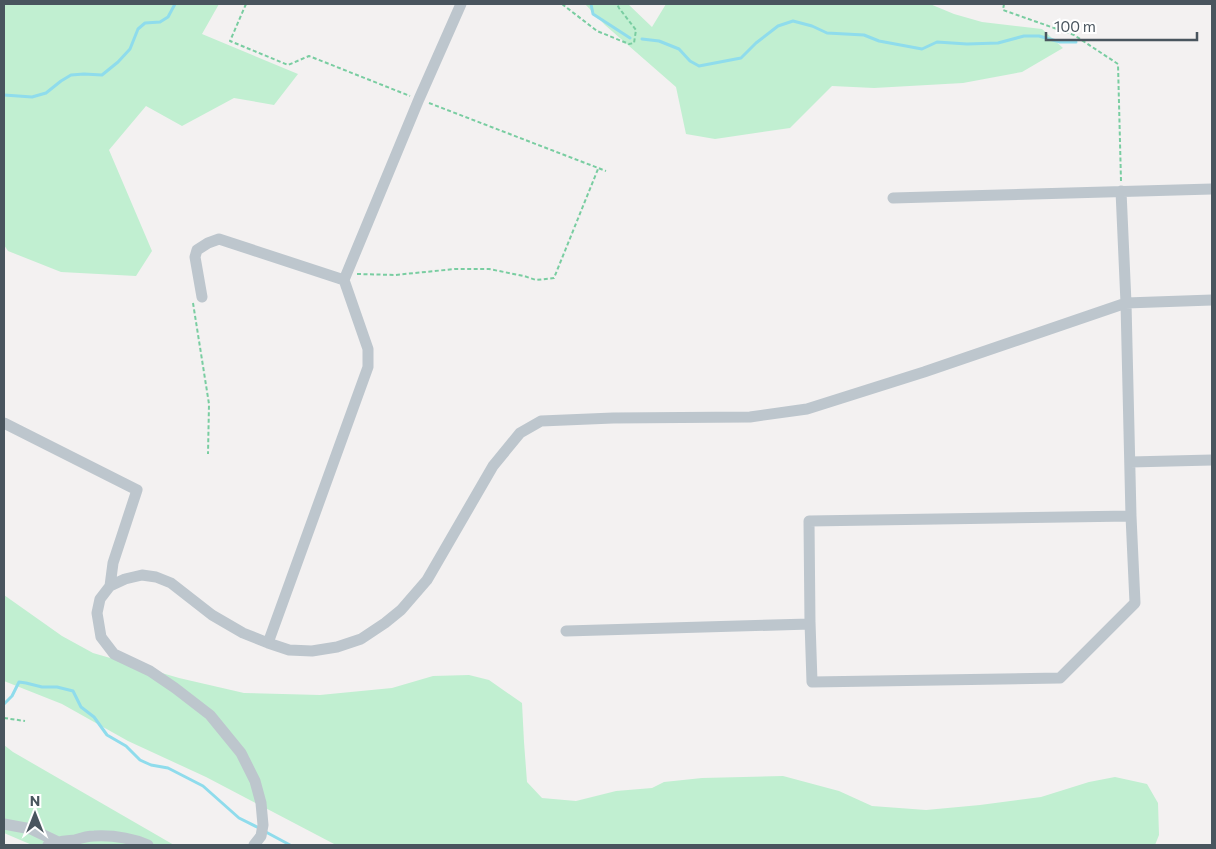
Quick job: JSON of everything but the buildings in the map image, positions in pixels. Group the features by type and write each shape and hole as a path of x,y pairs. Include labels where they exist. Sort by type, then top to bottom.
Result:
{"street":[{"path":"268,643 368,367 368,349 346,276 419,99 461,4"},
{"path":"893,198 1212,189"},
{"path":"1122,191 1135,603 1060,678 812,682 809,521 1131,516"},
{"path":"198,299 201,285 194,257 197,250 219,239 346,276"},
{"path":"260,835 261,803 255,781 241,753 210,715 150,671 114,654 101,637 97,613 100,599 110,586 142,575 156,577 171,583 212,615 243,633 268,643 289,650 312,651 338,647 361,639 401,610 427,580 493,466 520,433 541,421 614,418 750,417 807,409 1126,304 1212,300"},
{"path":"4,423 137,490 113,563 110,586"},
{"path":"1130,462 1212,460"},
{"path":"566,630 810,624 810,622"},
{"path":"4,824 31,829 52,843 92,836 120,837 148,845"}],"path":[{"path":"246,4 230,41 288,65 309,56 606,172"},
{"path":"562,4 597,31 629,44 634,42 636,30 618,8 617,4"},
{"path":"1004,4 1003,10 1074,35 1118,64 1122,191"},
{"path":"346,276 357,274 395,275 455,269 489,269 536,280 554,278 598,169"},
{"path":"198,299 208,404 208,454"},
{"path":"4,718 25,721"}],"green space":[{"path":"4,4 219,4 202,34 298,74 274,105 234,98 182,126 146,106 109,150 152,251 136,276 61,272 8,251 4,245"},
{"path":"585,4 628,4 652,27 666,4 930,4 954,14 982,22 1042,29 1063,48 1022,72 963,83 874,88 832,86 790,128 715,139 686,134 676,87 605,25"},
{"path":"4,595 62,636 93,653 179,678 244,693 320,695 392,688 433,676 469,675 489,680 522,703 527,782 542,798 576,801 616,791 652,788 664,782 702,778 783,776 839,791 872,806 926,810 1041,797 1089,782 1115,777 1147,784 1158,803 1159,835 1155,845 336,845 206,777 128,741 62,704 4,681"},
{"path":"4,745 174,845 32,845 4,833"}],"waterway":[{"path":"4,95 32,97 46,93 71,75 102,75 130,49 138,29 145,23 160,22 168,17 175,4"},
{"path":"591,4 593,14 630,38"},
{"path":"642,39 659,41 679,49 690,61 699,66 741,58 756,43 778,26 793,21 812,26 827,33 864,35 879,41 922,49 937,42 967,44 998,43 1024,36 1039,36 1060,42 1076,42"},
{"path":"4,704 12,696 19,682 73,691 81,707 94,717 107,735 126,746 140,760 151,765 168,768 203,786 239,818 259,828"},
{"path":"264,831 290,845"}]}
